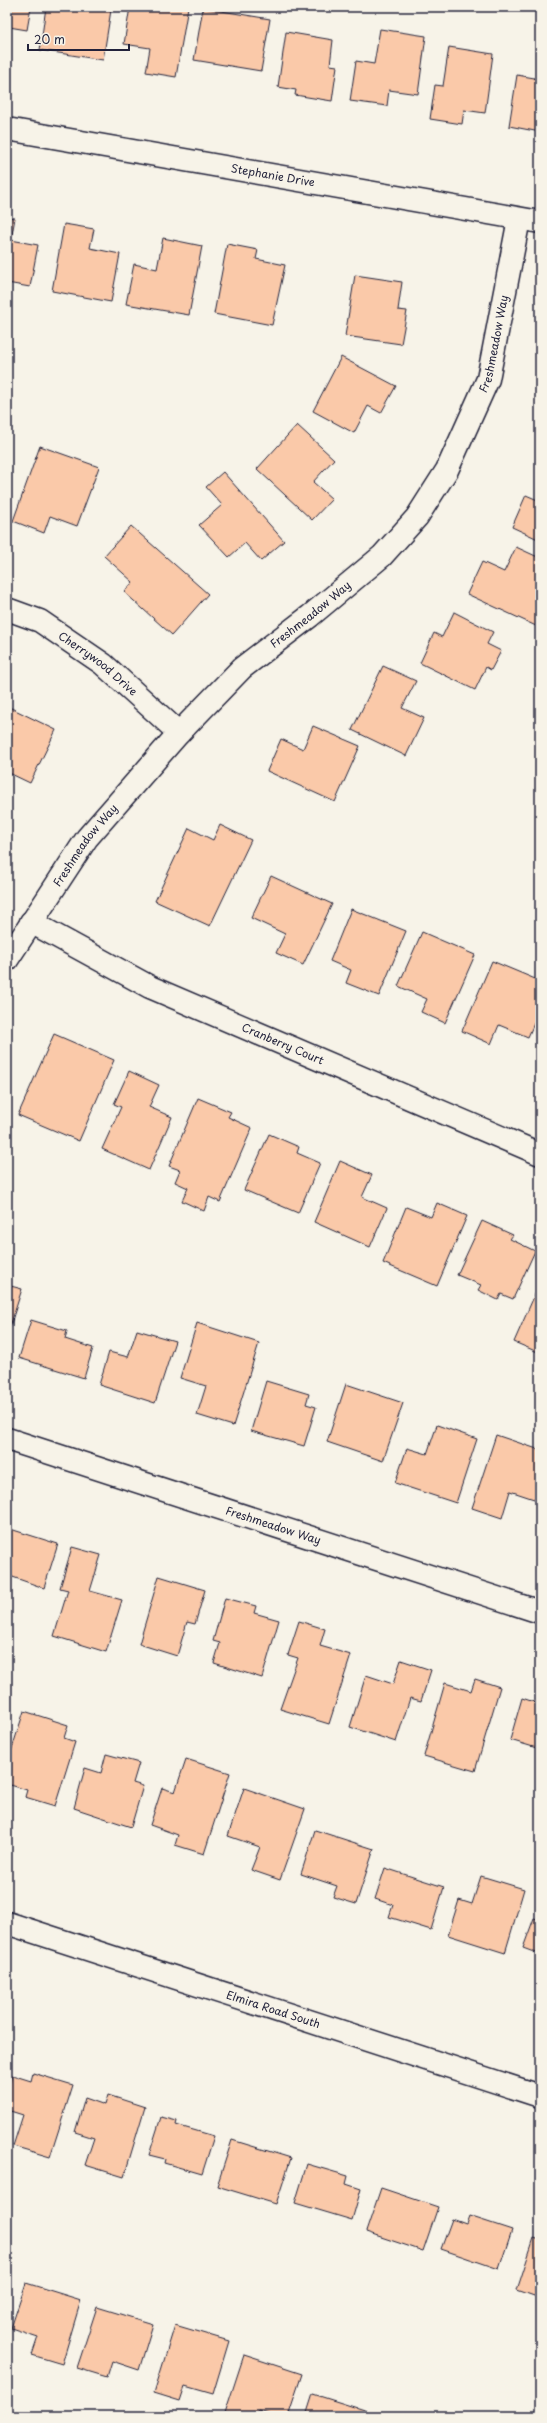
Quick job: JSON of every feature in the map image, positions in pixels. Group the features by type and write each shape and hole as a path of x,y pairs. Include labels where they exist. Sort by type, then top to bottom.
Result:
{"street":[{"name":"Stephanie Drive","path":"7,129 530,220"},
{"name":"Freshmeadow Way","path":"7,960 87,838 179,733 242,668 310,616 382,556 417,517 447,470 469,426 488,379 530,220"},
{"name":"Cherrywood Drive","path":"7,609 40,621 103,664 179,733"},
{"name":"Cranberry Court","path":"31,922 150,987 540,1154"},
{"name":"Freshmeadow Way","path":"7,1439 540,1612"},
{"name":"Elmira Road South","path":"7,1922 540,2096"}],"building":[{"path":"7,7 31,7 27,30 9,27 7,35"},
{"path":"46,7 96,7 111,10 103,60 40,50"},
{"path":"130,7 188,7 176,77 146,72 150,48 124,44"},
{"path":"203,8 270,19 261,71 194,60"},
{"path":"380,29 426,36 418,94 389,90 387,106 350,101 356,61 374,64"},
{"path":"286,32 333,40 330,65 337,66 332,101 295,95 296,90 278,87"},
{"path":"449,47 493,54 485,113 464,110 462,124 430,119 435,85 443,86"},
{"path":"517,75 540,79 540,132 509,126"},
{"path":"7,217 15,218 11,240 38,245 30,287 7,283"},
{"path":"64,224 94,229 90,248 120,254 111,302 52,291"},
{"path":"163,238 202,246 189,315 126,304 134,264 157,269"},
{"path":"227,244 258,250 256,259 285,265 272,325 214,314"},
{"path":"355,275 402,282 398,310 407,311 401,344 345,336"},
{"path":"341,357 396,386 381,413 368,406 354,433 313,411"},
{"path":"297,425 334,459 313,482 332,499 312,520 257,469"},
{"path":"40,446 99,467 77,526 50,516 44,533 13,521"},
{"path":"223,472 284,541 261,561 245,543 229,557 199,525 222,505 206,487"},
{"path":"526,495 540,501 540,540 512,527"},
{"path":"131,526 208,594 172,635 124,592 133,582 104,556"},
{"path":"516,547 540,558 540,617 536,626 467,594 482,562 504,572"},
{"path":"454,612 493,632 487,644 501,651 491,670 486,667 475,690 420,663 434,633 442,637"},
{"path":"383,666 416,681 402,708 424,718 406,756 352,730"},
{"path":"7,706 56,730 30,783 7,772"},
{"path":"313,726 360,746 335,802 267,771 281,739 303,749"},
{"path":"220,825 251,840 210,926 155,901 189,828 213,840"},
{"path":"271,876 332,904 303,965 276,953 285,934 251,918"},
{"path":"351,909 406,931 379,996 346,983 351,970 330,961"},
{"path":"422,932 475,955 445,1023 421,1012 427,999 398,986"},
{"path":"492,961 540,981 540,1010 528,1037 499,1025 491,1044 462,1031"},
{"path":"54,1034 114,1060 79,1141 18,1115"},
{"path":"129,1071 159,1085 149,1107 172,1117 149,1170 102,1149 121,1107 114,1104"},
{"path":"198,1098 231,1112 228,1117 252,1128 220,1202 209,1197 204,1211 182,1201 188,1188 175,1182 180,1170 169,1166"},
{"path":"269,1134 299,1147 297,1153 320,1163 298,1213 244,1190"},
{"path":"340,1161 372,1175 362,1197 387,1208 370,1247 314,1222"},
{"path":"437,1203 467,1216 437,1286 383,1263 406,1207 431,1217"},
{"path":"482,1221 513,1235 510,1239 535,1251 513,1299 501,1294 498,1300 478,1290 481,1285 457,1275"},
{"path":"540,1283 540,1353 514,1342"},
{"path":"7,1285 22,1289 7,1336"},
{"path":"31,1320 67,1331 65,1339 93,1348 84,1378 19,1358"},
{"path":"197,1323 259,1343 233,1426 197,1415 206,1386 180,1378"},
{"path":"137,1330 175,1341 155,1403 99,1385 109,1352 128,1357"},
{"path":"266,1381 309,1394 306,1404 316,1407 304,1446 251,1431"},
{"path":"346,1384 403,1403 383,1461 327,1442"},
{"path":"437,1425 477,1439 456,1503 395,1483 407,1448 427,1454"},
{"path":"496,1435 540,1450 540,1501 510,1491 502,1518 472,1508"},
{"path":"7,1528 58,1544 44,1588 7,1575"},
{"path":"72,1547 101,1555 90,1591 122,1600 106,1652 54,1636 68,1590 60,1588"},
{"path":"159,1576 205,1590 195,1624 187,1622 177,1656 139,1644"},
{"path":"225,1598 256,1606 254,1613 279,1620 262,1678 214,1663 220,1643 213,1641"},
{"path":"299,1621 325,1629 320,1646 351,1655 329,1724 280,1709 298,1658 288,1655"},
{"path":"401,1660 431,1670 421,1701 410,1698 396,1742 350,1727 366,1675 393,1684"},
{"path":"475,1679 500,1687 475,1771 424,1756 445,1683 471,1691"},
{"path":"522,1698 540,1704 540,1749 510,1740"},
{"path":"24,1711 68,1725 64,1738 75,1742 55,1806 25,1797 27,1790 7,1784 7,1764"},
{"path":"106,1754 139,1763 133,1783 143,1786 131,1827 74,1808 85,1768 101,1773"},
{"path":"186,1759 230,1773 204,1854 175,1845 178,1835 150,1825 162,1788 175,1792"},
{"path":"244,1788 305,1809 280,1880 251,1870 260,1847 228,1836"},
{"path":"315,1830 374,1849 356,1904 333,1897 337,1886 301,1874"},
{"path":"385,1868 444,1887 431,1930 389,1917 393,1905 375,1899"},
{"path":"481,1876 524,1889 505,1953 448,1935 459,1900 472,1904"},
{"path":"534,1918 540,1920 540,1965 537,1963 539,1954 523,1948"},
{"path":"33,2073 73,2085 50,2157 13,2146 23,2115 7,2110 7,2091 12,2075 31,2081"},
{"path":"108,2095 145,2107 124,2177 85,2165 94,2138 75,2132 85,2098 105,2105"},
{"path":"161,2117 177,2121 176,2125 214,2136 202,2174 164,2163 165,2159 149,2155"},
{"path":"232,2140 291,2158 276,2204 217,2186"},
{"path":"307,2164 348,2176 346,2184 361,2189 352,2220 295,2203"},
{"path":"381,2188 438,2207 423,2251 366,2232"},
{"path":"469,2216 512,2230 499,2269 441,2249 452,2219 466,2224"},
{"path":"534,2238 540,2240 540,2298 517,2290"},
{"path":"26,2283 81,2300 62,2364 32,2355 38,2337 11,2328"},
{"path":"97,2307 153,2324 139,2370 112,2361 107,2377 77,2368"},
{"path":"175,2325 229,2341 213,2394 185,2386 180,2401 154,2393"},
{"path":"244,2355 302,2374 288,2416 275,2416 259,2411 258,2416 224,2416"},
{"path":"313,2394 370,2412 369,2416 306,2416"}]}
